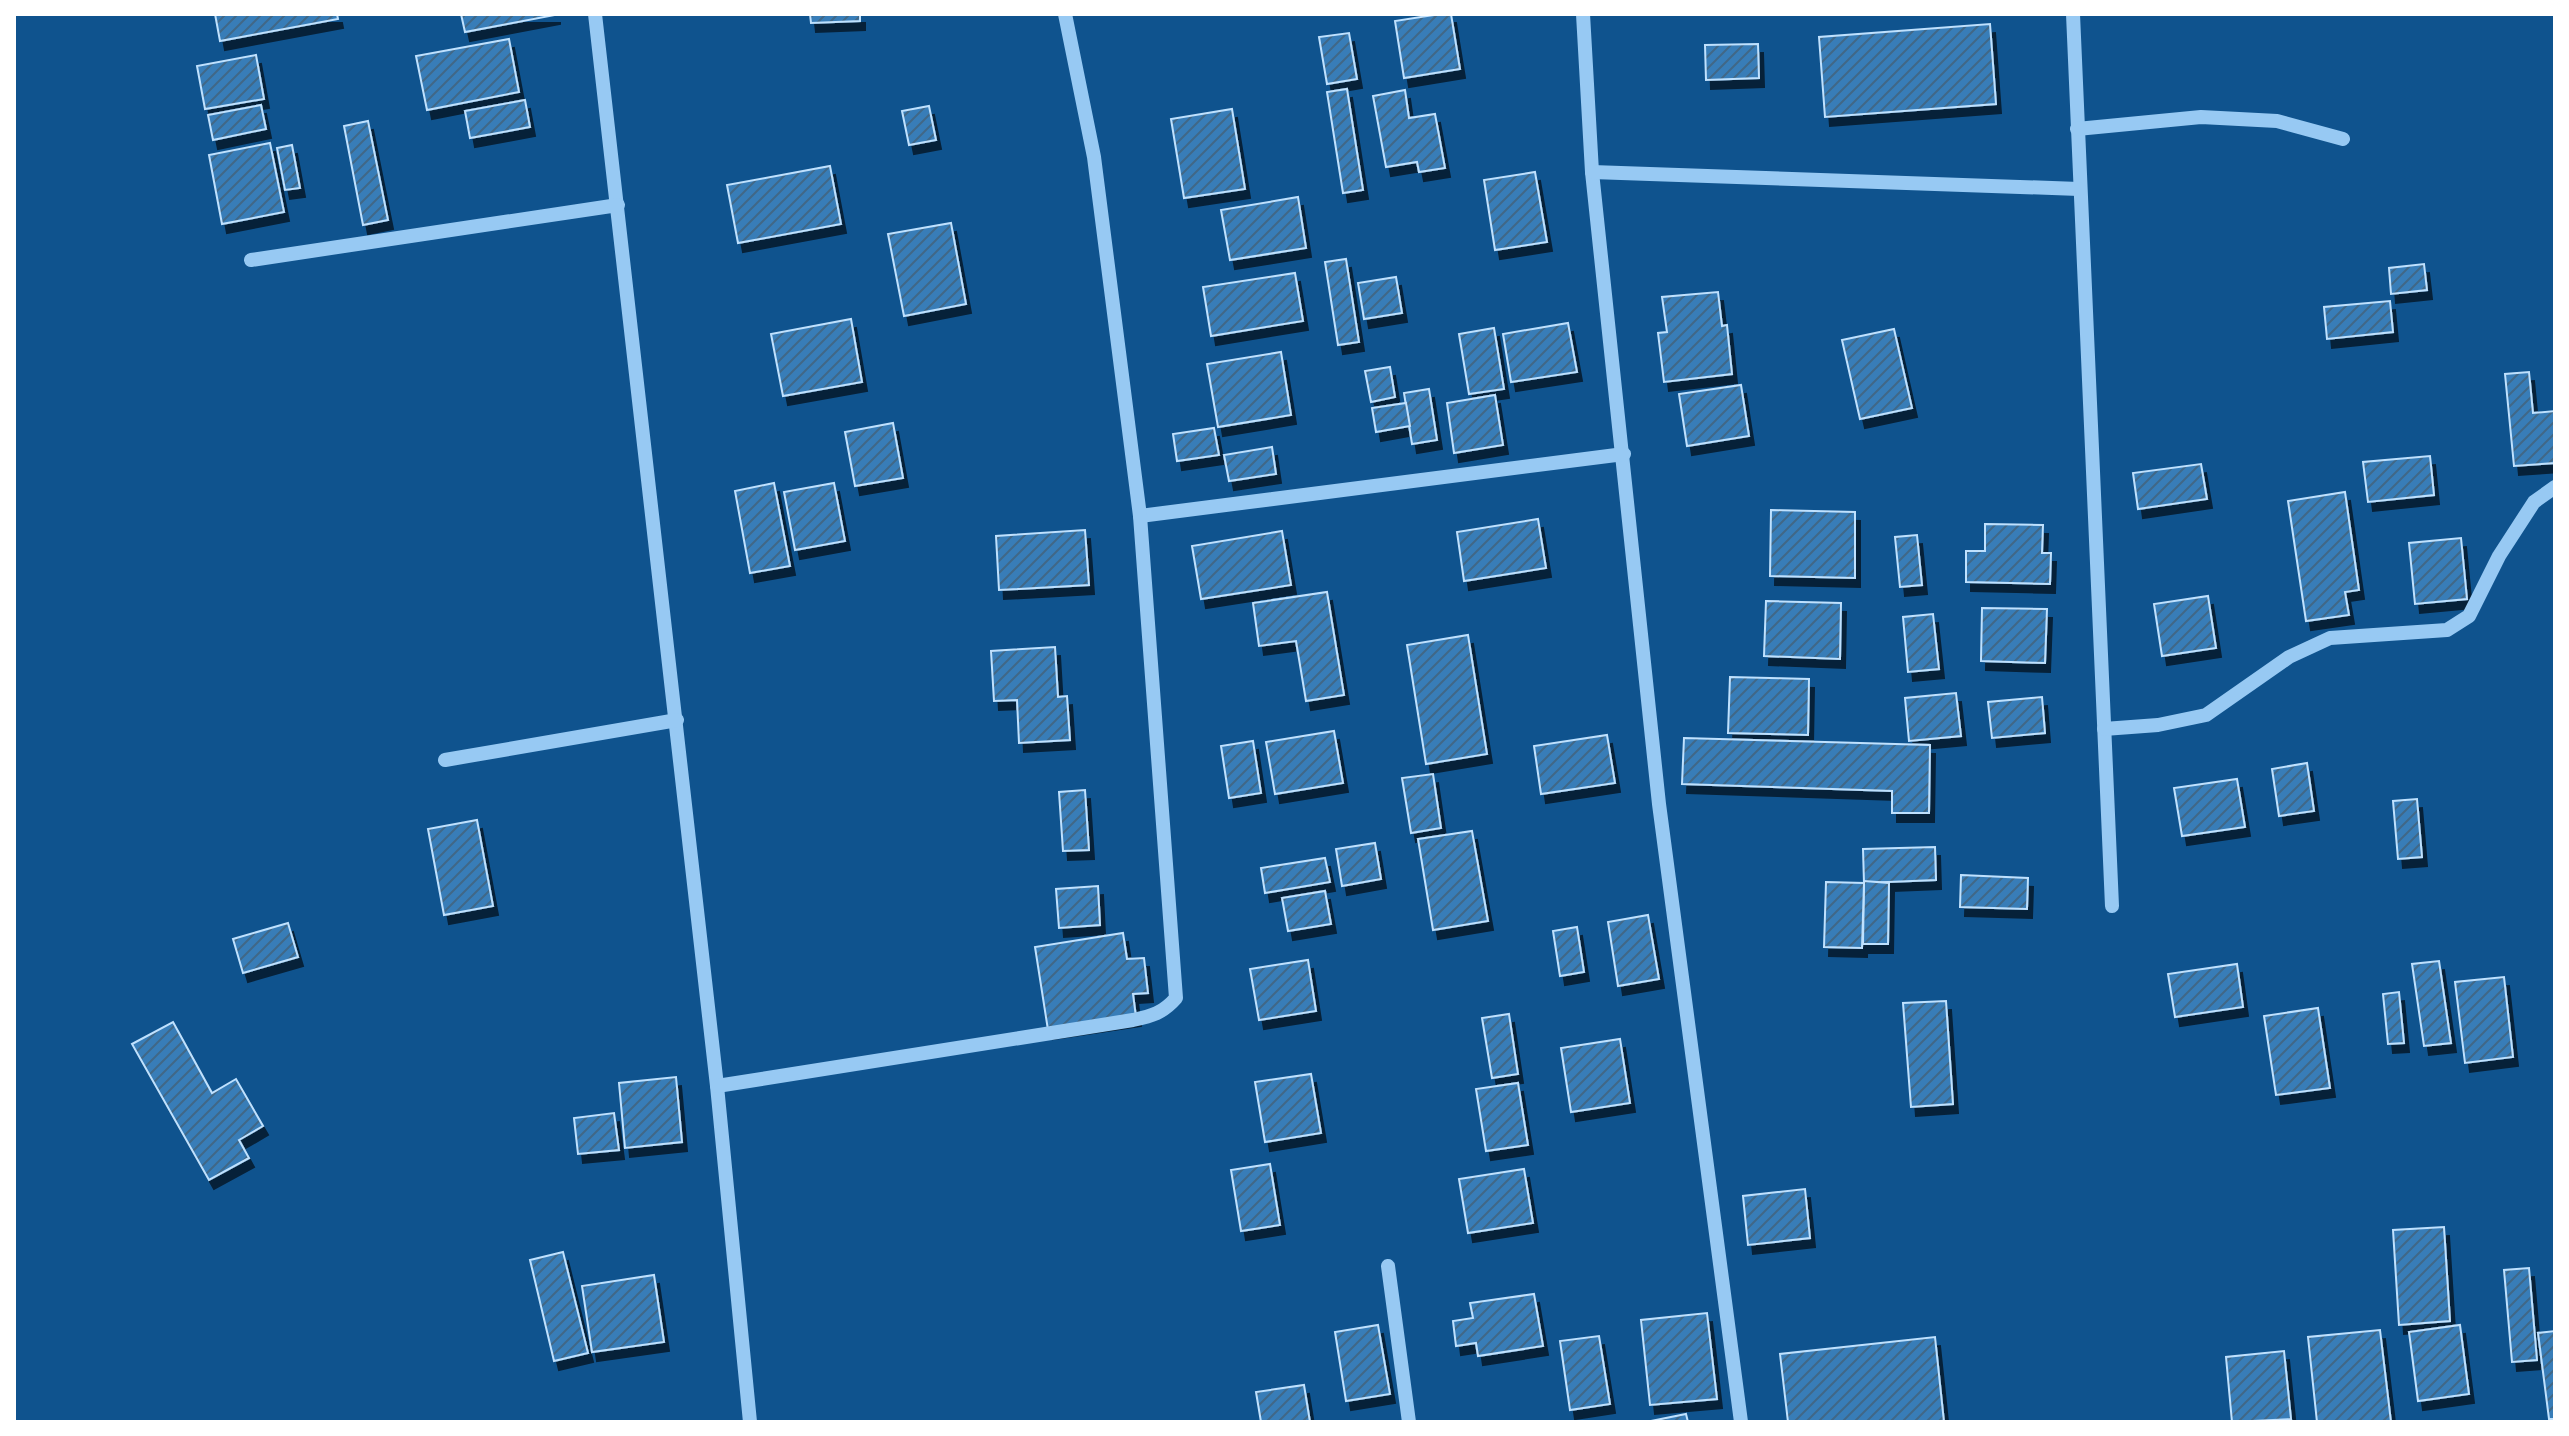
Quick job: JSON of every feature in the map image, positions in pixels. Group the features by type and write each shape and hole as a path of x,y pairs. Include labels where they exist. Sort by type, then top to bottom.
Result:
{"street":[{"path":"595,14 677,720 750,1422"},
{"path":"717,1086 1133,1020 1155,1015 1176,998 1140,516 1094,157 1065,14"},
{"path":"1583,14 1592,172 1659,804 1741,1422"},
{"path":"2073,14 2112,906"},
{"path":"2077,129 2201,117 2277,121 2343,139"},
{"path":"1592,172 2079,189"},
{"path":"251,260 618,205"},
{"path":"1140,516 1624,454"},
{"path":"2104,729 2158,725 2206,715 2289,657 2330,638 2447,630 2469,616 2499,556 2534,502 2555,487"},
{"path":"445,760 677,720"},
{"path":"1388,1266 1409,1422"}],"building":[{"path":"215,14 337,14 338,19 220,41"},
{"path":"461,14 555,14 555,15 465,32"},
{"path":"810,14 860,14 860,21 811,23"},
{"path":"1451,14 1460,69 1404,78 1395,21"},
{"path":"1990,24 1996,104 1825,117 1819,37"},
{"path":"1349,33 1357,79 1327,84 1319,37"},
{"path":"509,39 519,92 427,110 416,56"},
{"path":"1758,44 1759,78 1706,80 1705,45"},
{"path":"256,55 264,99 205,109 197,66"},
{"path":"1347,89 1363,190 1343,193 1327,92"},
{"path":"1405,90 1409,118 1435,114 1445,168 1419,172 1417,162 1386,167 1373,96"},
{"path":"525,100 530,127 470,138 465,111"},
{"path":"261,105 266,129 213,140 208,115"},
{"path":"929,106 936,140 909,145 902,111"},
{"path":"1232,109 1245,189 1184,198 1171,119"},
{"path":"368,121 388,220 363,225 344,126"},
{"path":"270,143 284,212 222,224 209,155"},
{"path":"292,145 300,188 285,190 277,148"},
{"path":"830,166 841,224 738,243 727,185"},
{"path":"1535,172 1547,242 1495,250 1484,180"},
{"path":"1298,197 1306,248 1230,260 1221,210"},
{"path":"951,223 966,304 904,316 888,234"},
{"path":"1346,259 1359,342 1338,345 1325,262"},
{"path":"2424,264 2427,290 2391,294 2389,268"},
{"path":"1295,273 1303,321 1211,336 1203,287"},
{"path":"1396,277 1402,313 1364,319 1358,283"},
{"path":"1718,292 1722,326 1727,325 1732,374 1664,382 1658,333 1667,332 1662,297"},
{"path":"2390,301 2393,332 2327,339 2324,307"},
{"path":"851,319 862,382 783,396 771,334"},
{"path":"1568,323 1577,372 1511,382 1503,334"},
{"path":"1494,328 1504,389 1469,394 1459,334"},
{"path":"1894,329 1912,408 1860,419 1842,340"},
{"path":"1281,352 1291,415 1218,427 1207,364"},
{"path":"1390,367 1395,397 1371,402 1365,371"},
{"path":"2529,372 2533,413 2555,411 2555,463 2514,466 2505,374"},
{"path":"1741,385 1749,436 1687,446 1679,394"},
{"path":"1429,389 1437,440 1412,444 1404,393"},
{"path":"1495,395 1503,445 1454,453 1447,403"},
{"path":"1406,403 1410,426 1376,432 1372,408"},
{"path":"893,423 903,478 855,486 845,432"},
{"path":"1214,428 1219,455 1177,461 1173,434"},
{"path":"1272,447 1276,474 1229,481 1224,455"},
{"path":"2430,456 2434,495 2368,502 2363,462"},
{"path":"2201,464 2207,499 2138,509 2133,473"},
{"path":"774,483 790,566 750,573 735,491"},
{"path":"834,483 845,541 795,550 784,492"},
{"path":"2345,492 2359,590 2345,592 2349,615 2306,621 2288,501"},
{"path":"1771,510 1855,512 1855,578 1770,576"},
{"path":"1538,519 1546,568 1464,581 1457,532"},
{"path":"1985,524 2043,525 2042,553 2051,553 2050,584 1966,582 1966,551 1985,551"},
{"path":"1085,530 1089,585 999,590 996,536"},
{"path":"1282,531 1291,585 1201,599 1192,546"},
{"path":"1917,535 1922,585 1900,587 1895,537"},
{"path":"2461,538 2467,599 2415,604 2409,543"},
{"path":"1327,592 1344,695 1306,701 1296,641 1259,646 1253,603"},
{"path":"2208,596 2216,648 2162,656 2154,604"},
{"path":"1766,601 1841,603 1840,659 1764,656"},
{"path":"1982,608 2047,609 2045,663 1981,661"},
{"path":"1933,614 1939,669 1908,672 1903,617"},
{"path":"1468,635 1487,754 1426,764 1407,645"},
{"path":"1055,647 1058,697 1067,696 1070,740 1019,743 1017,700 994,701 991,651"},
{"path":"1730,677 1809,679 1808,735 1728,733"},
{"path":"1956,693 1961,736 1909,741 1905,698"},
{"path":"2042,697 2045,733 1992,738 1988,702"},
{"path":"1334,731 1343,783 1275,794 1266,742"},
{"path":"1607,735 1615,783 1541,794 1534,746"},
{"path":"1684,738 1930,745 1929,813 1892,813 1892,791 1682,784"},
{"path":"1253,741 1261,793 1229,798 1221,746"},
{"path":"2307,763 2314,811 2279,816 2272,769"},
{"path":"1433,774 1441,828 1411,833 1402,778"},
{"path":"2237,779 2245,827 2182,836 2174,788"},
{"path":"1085,790 1089,850 1063,851 1059,792"},
{"path":"2417,799 2422,857 2398,859 2393,801"},
{"path":"477,820 493,906 444,915 428,829"},
{"path":"1472,831 1488,921 1433,930 1418,839"},
{"path":"1375,843 1381,879 1342,886 1336,849"},
{"path":"1935,847 1936,880 1864,883 1863,849"},
{"path":"1325,858 1330,882 1265,893 1261,868"},
{"path":"1961,875 2028,878 2027,909 1960,907"},
{"path":"1864,881 1889,883 1888,944 1863,944"},
{"path":"1826,882 1864,883 1862,948 1824,947"},
{"path":"1098,886 1100,925 1059,928 1056,889"},
{"path":"1325,891 1331,924 1288,931 1282,898"},
{"path":"1648,915 1659,979 1618,986 1608,922"},
{"path":"288,923 298,957 243,973 233,939"},
{"path":"1577,927 1584,972 1560,976 1553,931"},
{"path":"1123,933 1127,959 1144,958 1148,993 1133,994 1136,1017 1048,1030 1035,947"},
{"path":"1308,960 1316,1011 1259,1020 1250,969"},
{"path":"2439,961 2451,1043 2424,1046 2412,964"},
{"path":"2237,964 2243,1007 2175,1017 2168,974"},
{"path":"2504,977 2513,1057 2465,1063 2455,982"},
{"path":"2399,992 2404,1043 2388,1044 2383,994"},
{"path":"1946,1001 1953,1104 1911,1107 1903,1003"},
{"path":"2318,1008 2330,1088 2276,1095 2264,1016"},
{"path":"1509,1014 1518,1074 1492,1078 1482,1018"},
{"path":"173,1022 212,1093 236,1079 263,1126 239,1140 249,1158 209,1180 132,1044"},
{"path":"1620,1039 1630,1103 1571,1112 1561,1048"},
{"path":"1311,1074 1321,1133 1265,1142 1255,1082"},
{"path":"676,1077 682,1142 625,1148 619,1083"},
{"path":"1518,1083 1528,1145 1486,1151 1476,1089"},
{"path":"614,1113 619,1150 578,1154 574,1118"},
{"path":"1270,1164 1280,1225 1241,1231 1231,1170"},
{"path":"1524,1169 1533,1223 1468,1233 1459,1179"},
{"path":"1805,1189 1810,1238 1748,1245 1743,1196"},
{"path":"2444,1227 2450,1321 2399,1325 2393,1230"},
{"path":"563,1252 588,1353 554,1361 530,1260"},
{"path":"2529,1268 2537,1360 2512,1362 2504,1270"},
{"path":"654,1275 664,1342 592,1352 582,1286"},
{"path":"1534,1294 1543,1346 1478,1356 1476,1343 1456,1346 1453,1321 1473,1318 1470,1303"},
{"path":"1707,1313 1717,1399 1650,1405 1641,1320"},
{"path":"1378,1325 1390,1394 1346,1401 1335,1332"},
{"path":"2460,1325 2469,1394 2418,1401 2409,1332"},
{"path":"2380,1330 2391,1422 2317,1422 2308,1337"},
{"path":"2555,1331 2555,1419 2549,1419 2538,1333"},
{"path":"1599,1336 1610,1404 1570,1410 1560,1341"},
{"path":"1935,1337 1944,1422 1788,1422 1780,1354"},
{"path":"2284,1351 2291,1419 2232,1422 2226,1357"},
{"path":"1304,1385 1310,1422 1261,1422 1256,1392"},
{"path":"1686,1414 1688,1422 1646,1422"}]}
